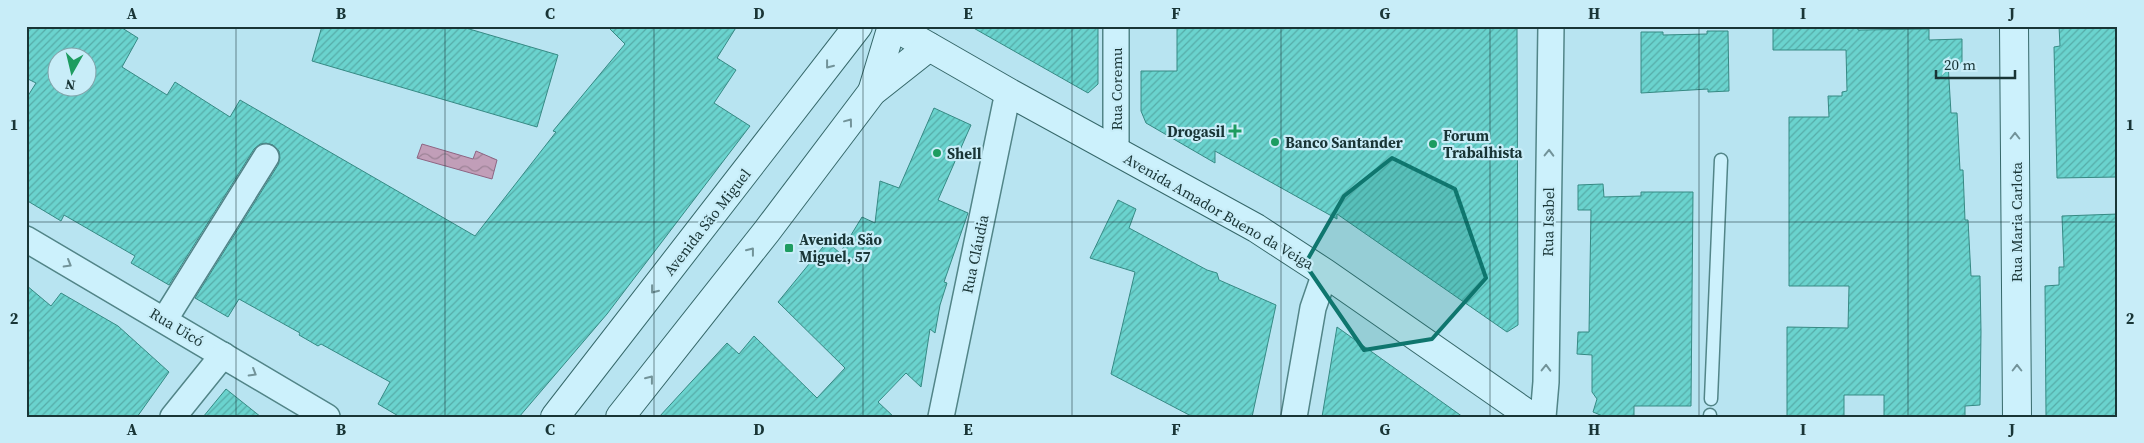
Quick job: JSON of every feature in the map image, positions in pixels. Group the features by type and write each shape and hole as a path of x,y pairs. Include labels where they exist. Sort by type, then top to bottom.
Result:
{"main road":[{"name":"Avenida São Miguel","path":"555,417 858,26"},
{"name":"Avenida Amador Bueno da Veiga","path":"892,26 1256,228 1325,273 1532,417"},
{"path":"872,92 892,26"},
{"name":"Rua Maria Carlota","path":"2014,26 2017,417"},
{"path":"620,417 767,231 872,92 929,47"}],"street":[{"name":"Rua Coremu","path":"1116,26 1116,151"},
{"name":"Rua Isabel","path":"1543,417 1546,382 1551,26"},
{"name":"Rua Cláudia","path":"941,417 1008,92"},
{"path":"165,320 266,157"},
{"name":"Rua Uicó","path":"26,239 327,417"},
{"path":"1294,417 1313,308 1325,273"},
{"path":"173,417 223,355"}],"lane":[{"path":"1711,399 1721,160"}],"highlighted area":[{"path":"1392,158 1455,189 1486,278 1432,339 1364,350 1305,264 1344,196"}],"water":[{"path":"422,144 473,159 476,151 497,160 492,179 417,158"}],"building":[{"path":"26,26 119,26 138,38 122,67 167,95 175,82 230,117 240,100 475,236 556,132 553,131 625,44 607,26 737,26 717,58 736,70 714,103 750,126 607,314 519,417 400,417 378,404 390,382 321,344 318,346 299,335 300,333 239,299 228,317 195,298 278,165 279,151 273,145 260,144 254,149 169,285 131,263 135,256 64,215 61,221 26,200 26,99 36,83 26,78"},
{"path":"322,26 459,26 558,55 537,127 312,61"},
{"path":"970,26 1098,26 1098,84 1088,93"},
{"path":"1177,26 1517,26 1518,325 1507,332 1337,214 1337,219 1215,151 1215,163 1146,123 1141,111 1141,71 1177,71"},
{"path":"1773,26 1858,26 1858,30 1929,29 1929,40 1962,39 1962,63 1948,63 1951,113 1957,113 1960,170 1963,170 1965,220 1968,220 1971,276 1980,276 1981,332 1980,405 1965,406 1965,417 1884,417 1884,395 1844,395 1844,417 1787,417 1787,327 1848,328 1849,286 1789,286 1789,117 1829,117 1828,96 1842,96 1842,92 1847,91 1846,50 1773,50"},
{"path":"2059,26 2118,26 2118,177 2057,178 2054,47 2060,46"},
{"path":"1707,31 1728,31 1729,91 1708,92 1708,89 1641,93 1641,32 1663,32 1663,35 1707,34"},
{"path":"934,108 971,125 938,200 968,213 944,282 947,283 940,305 935,333 930,329 921,387 906,373 878,402 894,417 659,417 727,343 739,354 754,336 817,398 845,368 778,302 827,242 840,253 862,217 875,223 880,181 899,188"},
{"path":"1603,184 1604,197 1641,196 1641,192 1693,192 1691,406 1634,406 1634,417 1605,417 1593,412 1597,399 1592,392 1592,355 1577,354 1578,332 1589,332 1591,210 1578,210 1578,185"},
{"path":"1118,200 1136,209 1129,228 1207,270 1217,273 1219,280 1276,305 1252,417 1193,417 1111,374 1135,272 1090,258"},
{"path":"2118,214 2118,417 2046,417 2045,286 2059,285 2059,267 2064,267 2062,216"},
{"path":"26,285 51,306 61,293 118,326 169,372 137,417 26,417"},
{"path":"1337,327 1463,417 1322,417"},
{"path":"226,389 261,417 203,417"}],"place":[{"name":"Drogasil","path":"1235,131"},
{"name":"Banco Santander","path":"1275,142"},
{"name":"Forum Trabalhista","path":"1433,144"},
{"name":"Shell","path":"937,153"},
{"name":"Avenida São Miguel, 57","path":"789,248"}]}
